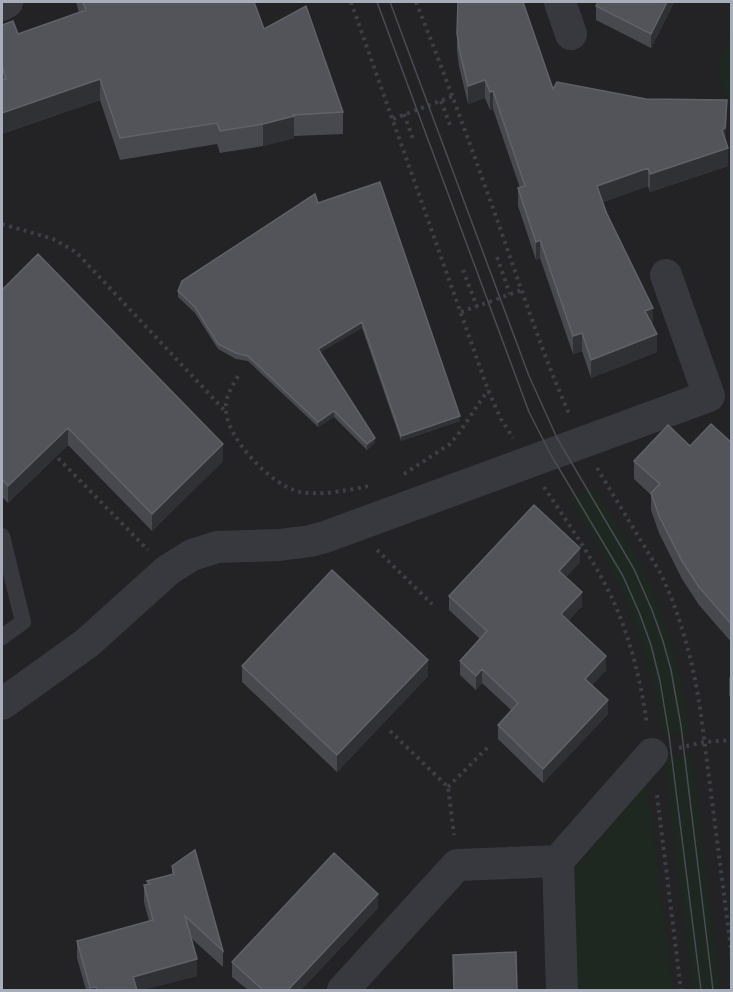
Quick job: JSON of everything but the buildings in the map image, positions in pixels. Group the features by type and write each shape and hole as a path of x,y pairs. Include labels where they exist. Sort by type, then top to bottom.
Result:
{"street":[{"path":"2,5 7,2"},
{"path":"560,2 571,34"},
{"path":"2,704 87,644 168,570 192,555 217,547 280,545 325,537 720,392 666,275"},
{"path":"562,990 558,861 652,754"},
{"path":"343,990 458,866 558,861"}],"lane":[{"path":"2,536 23,622 2,637"}],"path":[{"path":"416,2 453,96 559,390 582,443 650,554 669,591 692,662 699,698 732,957"},
{"path":"393,119 453,96"},
{"path":"441,101 450,125"},
{"path":"404,114 413,139"},
{"path":"2,224 53,239 76,252 226,412"},
{"path":"497,257 510,294"},
{"path":"463,270 477,307"},
{"path":"461,312 522,290"},
{"path":"238,376 226,401 228,421 232,432 247,452 268,473 291,489 300,492 318,493 372,486"},
{"path":"395,477 450,444 488,390"},
{"path":"51,451 168,570"},
{"path":"373,546 432,604"},
{"path":"390,732 448,787 458,866"},
{"path":"704,742 732,740"},
{"path":"448,787 488,747"}],"shaded area":[{"path":"2,2 731,2 731,990 2,990"},
{"path":"731,30 732,109 717,72"},
{"path":"595,489 634,553 661,611 676,662 689,733 662,735 652,680 642,643 622,590 569,498"},
{"path":"692,754 720,990 693,990 664,757"},
{"path":"647,782 673,990 576,990 571,875"}],"tram line":[{"path":"377,2 529,412 551,455 623,576 651,645 669,735 701,990"},
{"path":"390,2 529,376 557,438 634,569 663,641 671,670 681,726 713,990"}]}
